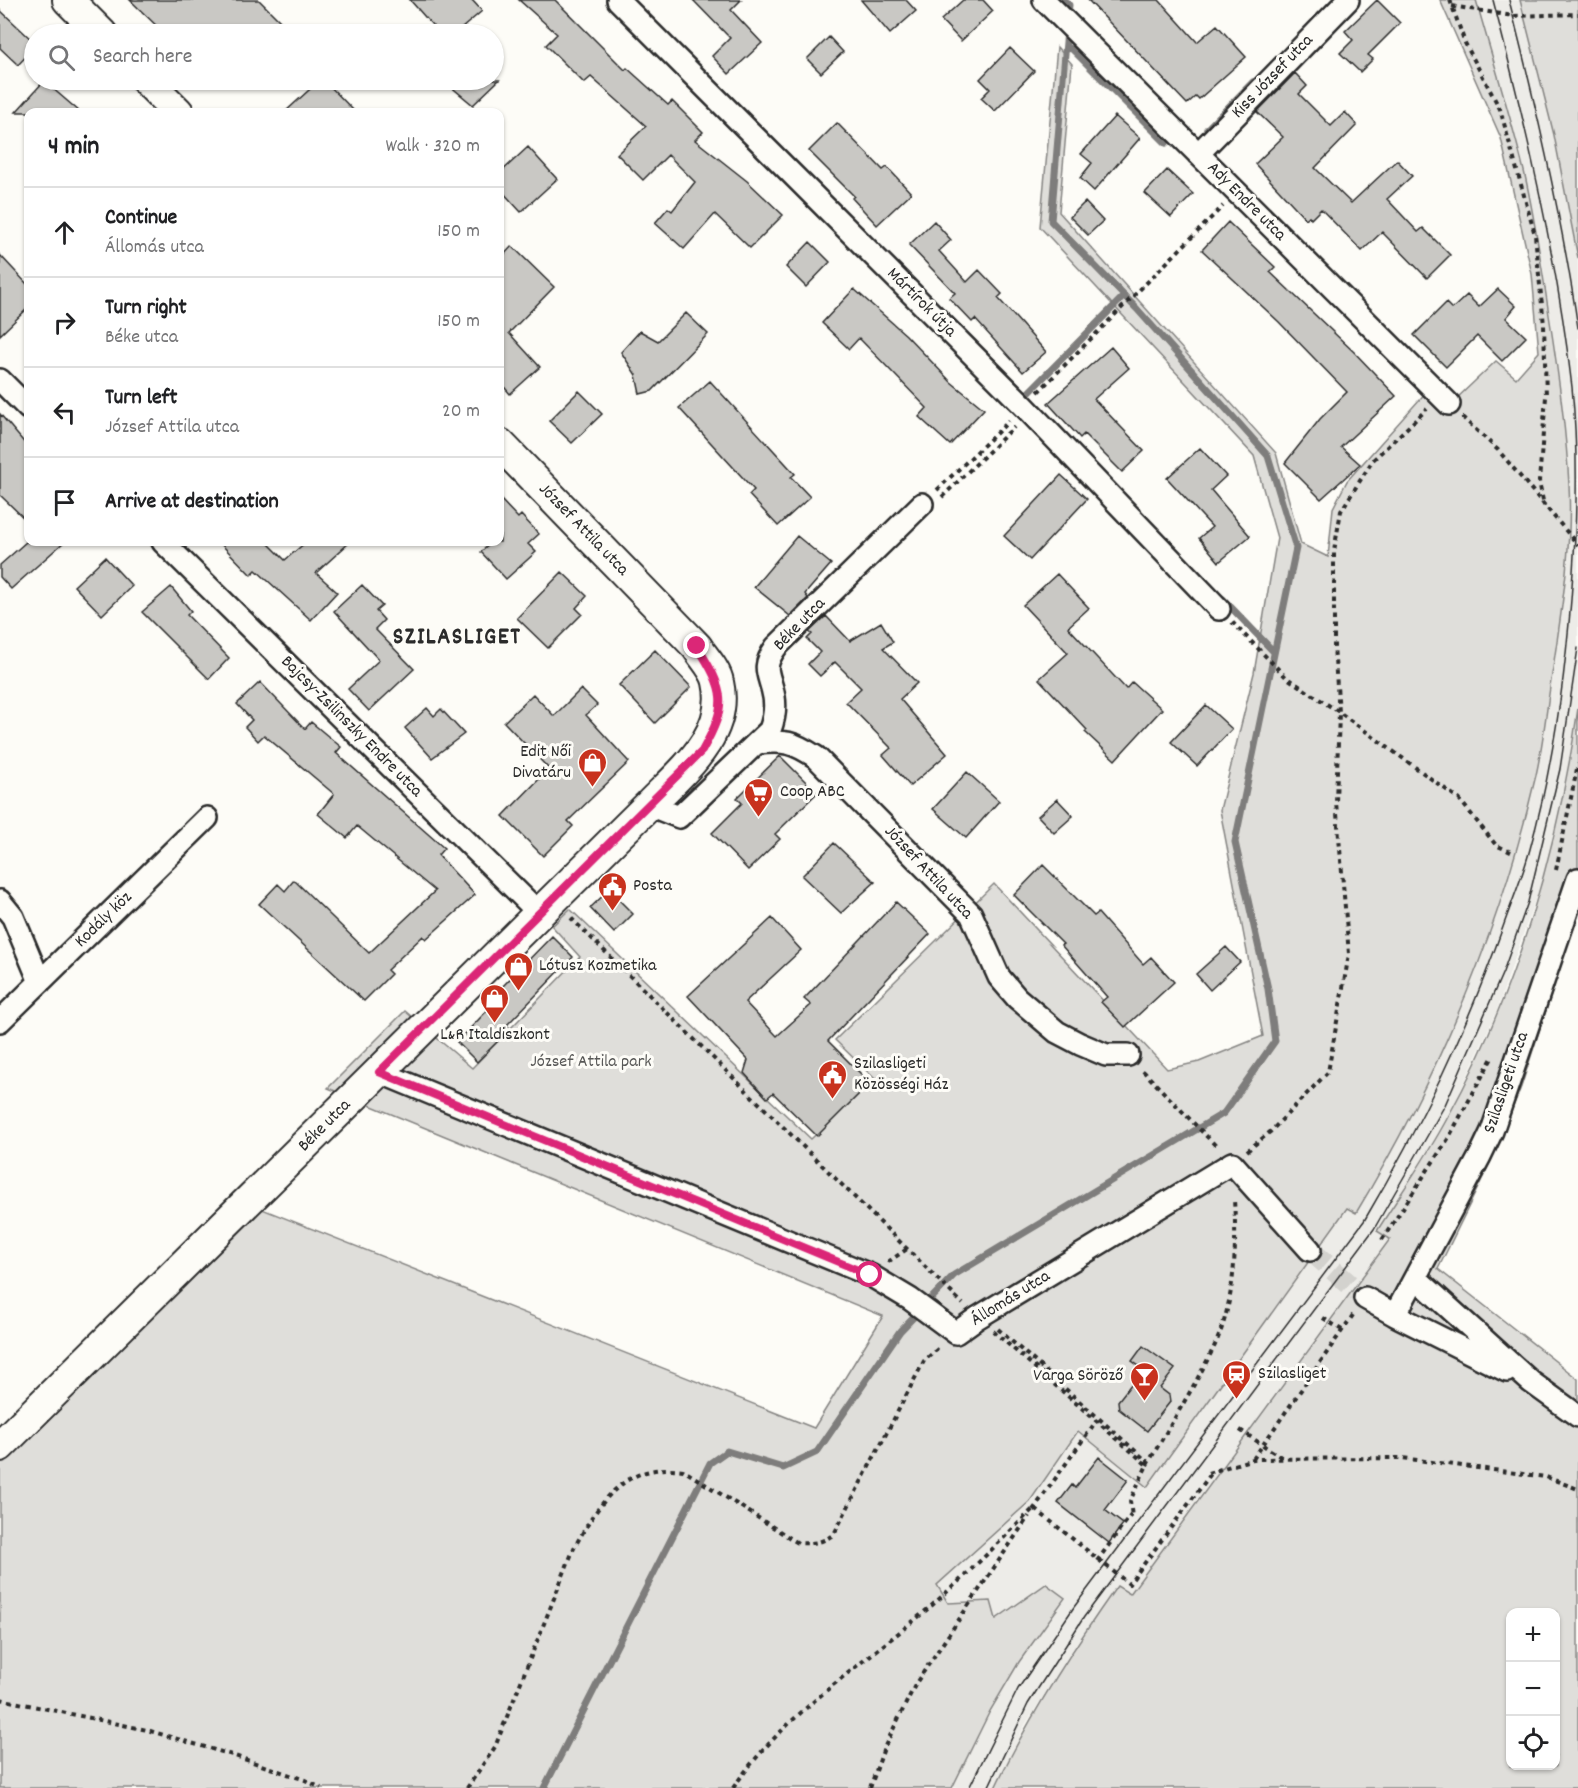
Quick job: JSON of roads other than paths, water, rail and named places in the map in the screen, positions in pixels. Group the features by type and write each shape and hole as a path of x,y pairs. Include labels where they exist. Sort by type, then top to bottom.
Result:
{"street":[{"path":"68,0 92,24"},
{"name":"Mártírok útja","path":"618,0 1027,409 1219,609"},
{"name":"Ady Endre utca","path":"1044,0 1444,400"},
{"name":"Kiss József utca","path":"1198,154 1348,0"},
{"path":"156,90 174,108"},
{"path":"0,380 24,404"},
{"name":"József Attila utca","path":"504,448 697,646 718,680 720,705"},
{"name":"Béke utca","path":"649,805 679,817 770,730 775,714 774,696 765,672 772,652 931,502"},
{"name":"Bajcsy-Zsilinszky Endre utca","path":"167,546 545,906"},
{"name":"Béke utca","path":"0,1446 702,751 714,730 720,705"},
{"name":"József Attila utca","path":"757,743 779,740 795,743 816,757 971,914 999,977 1037,1017 1057,1032 1095,1052 1128,1055"},
{"name":"Kodály köz","path":"0,1021 207,818"},
{"name":"Szilasligeti utca","path":"1395,1315 1492,1131 1578,879"},
{"path":"0,901 13,917 40,982"},
{"name":"Állomás utca","path":"379,1072 870,1275 934,1315 956,1333 1232,1163 1310,1250"},
{"path":"1416,1278 1531,1382 1578,1416"},
{"path":"1365,1298 1531,1382"}],"waterway":[{"path":"1064,0 1069,5 1068,16"},
{"path":"544,1788 710,1463 727,1451 783,1468 817,1452 900,1331 954,1275 1224,1113 1275,1041 1268,989 1235,842 1296,548 1268,456 1137,309 1051,221 1067,30"},
{"path":"1065,50 1071,48 1166,143"},
{"path":"1207,129 1253,82"},
{"path":"1020,393 1027,394 1124,296"},
{"path":"1223,599 1274,652"}],"tunnel":[{"path":"1310,1250 1365,1298"}],"tram line":[{"path":"969,1788 1018,1689 1074,1607 1364,1221 1441,1078 1488,966 1527,859 1539,815 1553,746 1563,677 1574,549 1575,433 1566,338 1549,241 1529,144 1493,0"},
{"path":"1509,0 1548,163 1578,328"},
{"path":"988,1788 1028,1704 1084,1617 1374,1229 1445,1105 1503,972 1528,902 1560,769 1578,648"}],"place":[{"name":"Edit Női Divatáru","path":"592,788"},
{"name":"Coop ABC","path":"759,818"},
{"name":"Posta","path":"612,912"},
{"name":"Lótusz Kozmetika","path":"518,992"},
{"name":"L&R Italdiszkont","path":"495,1024"},
{"name":"Szilasligeti Közösségi Ház","path":"833,1100"},
{"name":"Szilasliget","path":"1237,1400"},
{"name":"Varga Söröző","path":"1144,1402"}],"district":[{"name":"SZILASLIGET","path":"457,638"}],"park label":[{"name":"József Attila park","path":"591,1062"}]}
